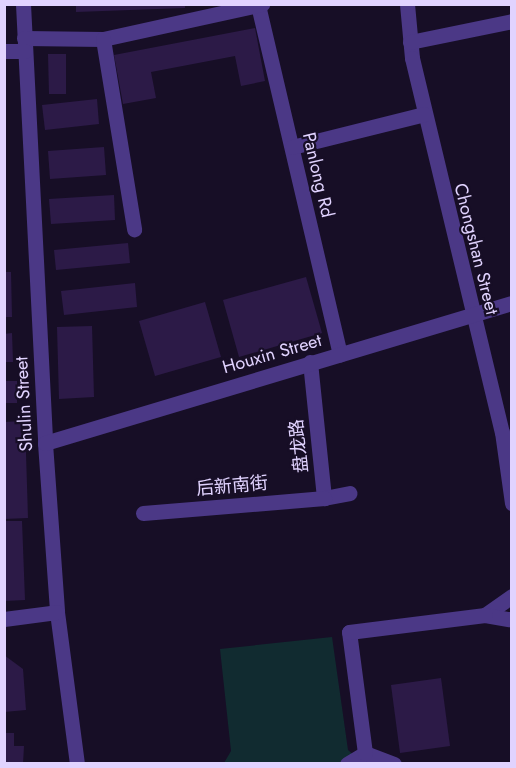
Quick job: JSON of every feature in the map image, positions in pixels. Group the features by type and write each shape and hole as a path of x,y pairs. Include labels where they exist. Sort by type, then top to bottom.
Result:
{"street":[{"name":"Shulin Street","path":"23,4 45,443 57,612 77,764"},
{"name":"Chongshan Street","path":"407,4 410,42 424,114 502,432 512,503"},
{"path":"4,51 25,44 103,39 260,5"},
{"name":"Panlong Rd","path":"260,5 340,354"},
{"path":"410,42 512,21"},
{"path":"103,39 134,229"},
{"path":"292,147 424,114"},
{"name":"Houxin Street","path":"45,443 512,303"},
{"name":"盘龙路","path":"310,362 324,498"},
{"path":"324,498 350,493"},
{"name":"后新南街","path":"143,513 324,498"},
{"path":"485,615 512,596"},
{"path":"4,619 57,612"},
{"path":"365,753 349,632 485,615 512,620"},
{"path":"347,764 365,753"},
{"path":"365,753 394,764"}],"green space":[{"path":"332,637 348,750 363,763 224,763 231,751 220,649"}],"building":[{"path":"76,4 185,4 185,8 76,12"},
{"path":"255,28 265,81 241,86 235,56 151,72 156,98 123,104 114,55"},
{"path":"48,54 66,54 66,94 49,94"},
{"path":"97,99 99,124 45,130 42,105"},
{"path":"104,147 106,175 50,179 48,151"},
{"path":"114,195 115,220 51,224 49,199"},
{"path":"128,243 130,263 56,270 54,250"},
{"path":"4,272 11,272 12,317 4,317"},
{"path":"306,277 322,333 239,357 223,300"},
{"path":"135,283 137,307 64,315 61,291"},
{"path":"205,302 221,357 155,376 139,321"},
{"path":"92,326 94,397 59,399 57,327"},
{"path":"12,333 13,362 4,362 4,334"},
{"path":"4,381 17,381 17,403 4,403"},
{"path":"25,421 28,518 4,519 4,422"},
{"path":"4,521 22,521 25,600 4,601"},
{"path":"4,655 23,669 26,710 4,712"},
{"path":"441,678 450,746 400,753 391,685"},
{"path":"4,733 14,733 14,746 24,746 23,764 4,764"}]}
